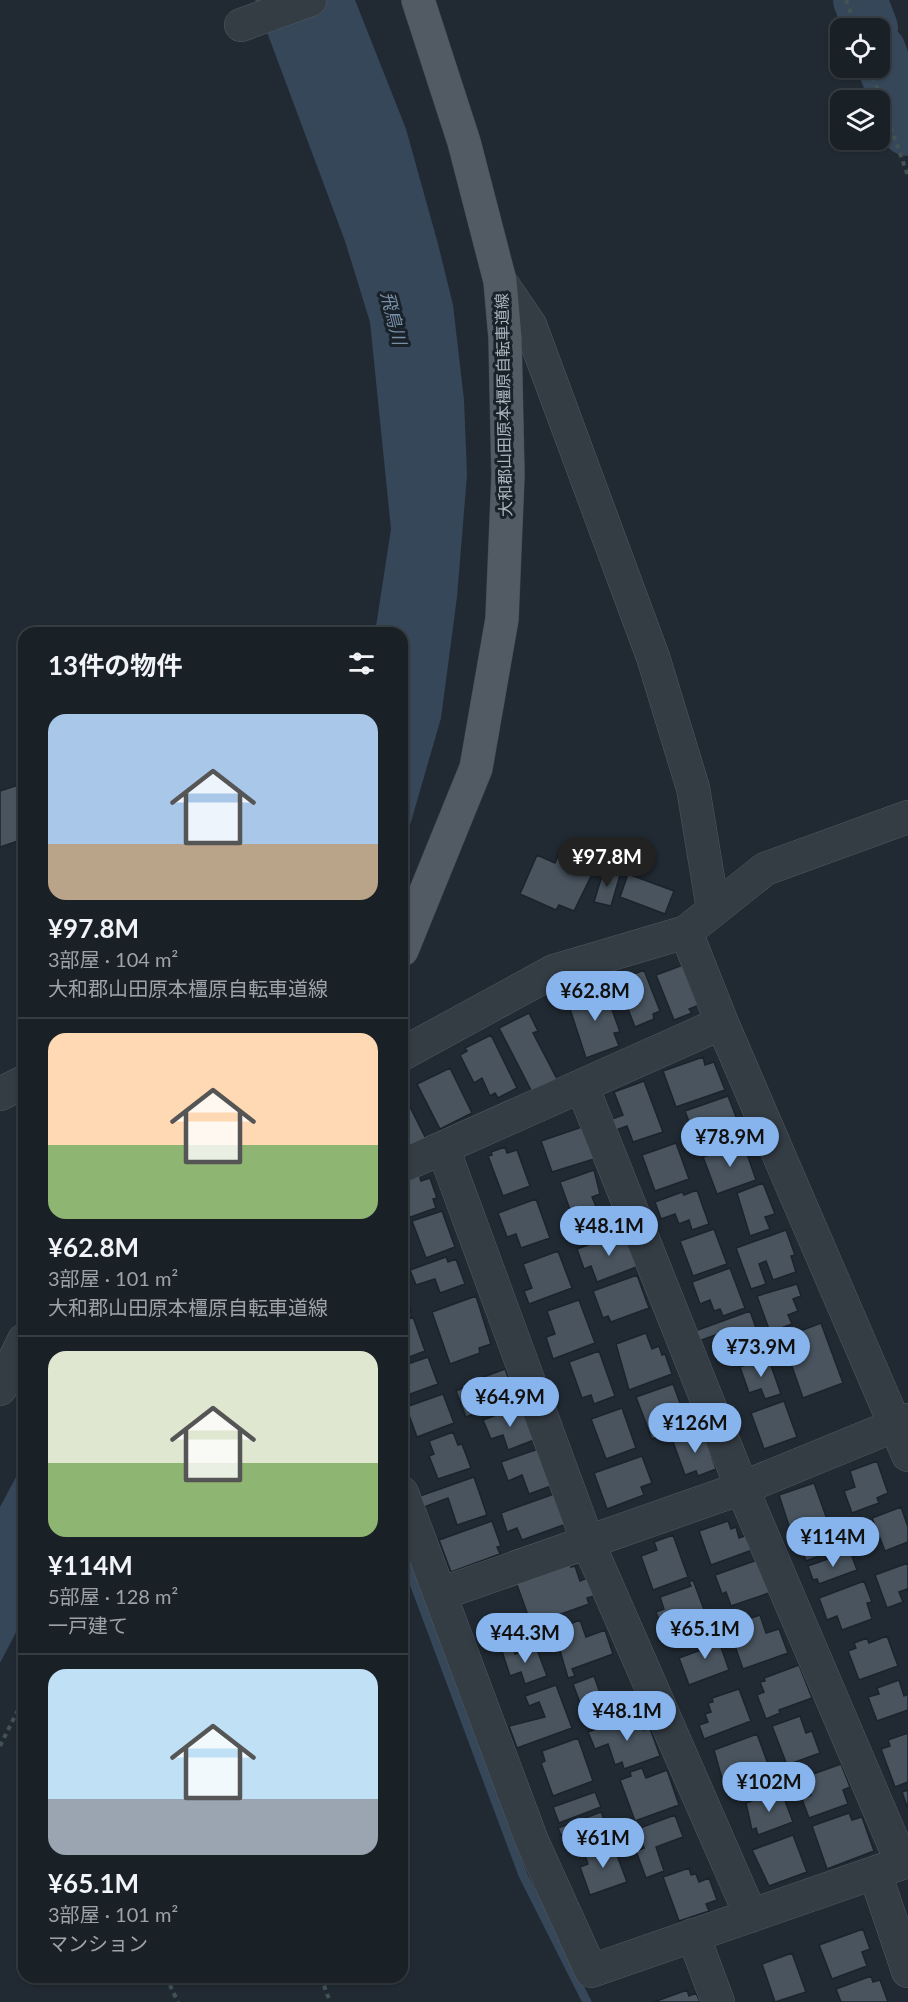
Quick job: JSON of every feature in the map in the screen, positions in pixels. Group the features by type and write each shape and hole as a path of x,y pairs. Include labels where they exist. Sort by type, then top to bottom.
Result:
{"main road":[{"name":"大和郡山田原本橿原自転車道線","path":"408,935 476,768 502,619 508,475 505,338 500,281 464,142 418,0"}],"street":[{"path":"246,22 310,0"},
{"path":"500,281 530,325 653,657 693,788 713,909"},
{"path":"408,1051 554,971 686,932 765,869 908,817"},
{"path":"686,932 722,1023 901,1422 908,1455"},
{"path":"408,1163 722,1023"},
{"path":"0,1094 18,1085"},
{"path":"582,1086 895,1866 908,1971"},
{"path":"443,1148 587,1540 751,1916"},
{"path":"0,1389 18,1352"},
{"path":"440,1594 587,1540 742,1488 901,1422"},
{"path":"408,1509 532,1841 591,1971 895,1866"},
{"path":"693,1935 718,2002"}],"path":[{"path":"846,0 852,18"},
{"path":"874,78 908,176"},
{"path":"0,1746 18,1710"},
{"path":"169,1983 178,2002"},
{"path":"323,1983 330,2002"}],"water":[{"name":"飛鳥川","path":"255,0 355,0 406,129 453,305 464,400 467,475 457,597 441,718 408,832 408,627 376,627 391,529 370,322 345,241"},
{"path":"18,1473 18,1628 0,1663 0,1507"}],"building":[{"path":"18,785 18,841 0,847 0,791"},
{"path":"561,848 597,864 574,911 559,905 556,910 520,894 537,855 555,863"},
{"path":"604,869 620,875 611,906 594,902"},
{"path":"628,874 674,891 665,914 620,897"},
{"path":"683,965 699,1005 689,1009 692,1013 674,1020 656,975"},
{"path":"644,970 660,1011 653,1014 654,1019 635,1027 617,981"},
{"path":"604,987 620,1032 614,1033 619,1046 586,1058 567,1000"},
{"path":"529,1013 538,1031 533,1033 557,1079 532,1092 499,1028"},
{"path":"491,1035 517,1088 498,1098 495,1093 490,1096 482,1078 474,1083 460,1055 467,1051 465,1048"},
{"path":"703,1057 705,1065 714,1062 725,1090 676,1107 663,1071"},
{"path":"450,1068 472,1113 440,1129 417,1084"},
{"path":"644,1081 663,1132 633,1142 627,1126 616,1130 612,1119 623,1115 614,1092"},
{"path":"728,1096 743,1135 700,1151 685,1111"},
{"path":"408,1103 426,1139 408,1148"},
{"path":"582,1127 594,1159 552,1172 541,1141"},
{"path":"743,1142 756,1180 717,1194 703,1157"},
{"path":"676,1143 689,1179 655,1191 642,1155"},
{"path":"505,1147 507,1153 517,1150 530,1186 503,1196 488,1156 492,1155 491,1152"},
{"path":"594,1170 600,1194 592,1197 597,1209 573,1218 560,1182"},
{"path":"419,1174 421,1181 430,1178 437,1198 433,1199 436,1208 408,1218 408,1179"},
{"path":"763,1183 775,1214 765,1217 770,1229 750,1236 737,1193"},
{"path":"697,1190 709,1224 692,1230 689,1220 679,1224 675,1214 661,1219 655,1202 682,1192 684,1195"},
{"path":"536,1199 550,1238 521,1248 516,1234 507,1237 498,1213"},
{"path":"442,1211 455,1247 426,1258 412,1221"},
{"path":"714,1229 727,1264 693,1276 680,1241"},
{"path":"786,1230 795,1255 791,1256 796,1272 773,1280 766,1261 759,1264 766,1284 751,1289 736,1248"},
{"path":"626,1231 639,1266 597,1282 591,1266 584,1269 577,1249"},
{"path":"558,1251 572,1288 529,1304 524,1291 532,1288 523,1264"},
{"path":"446,1257 448,1262 456,1259 465,1284 440,1293 435,1279 416,1285 410,1270"},
{"path":"730,1268 745,1308 723,1316 720,1309 714,1311 710,1300 700,1304 692,1282"},
{"path":"637,1275 649,1308 611,1322 608,1316 603,1318 593,1291"},
{"path":"797,1284 801,1296 793,1299 798,1311 788,1315 792,1324 770,1332 757,1296"},
{"path":"476,1296 491,1344 479,1348 480,1353 450,1364 432,1312"},
{"path":"579,1300 595,1343 553,1359 546,1337 555,1334 547,1311"},
{"path":"750,1311 763,1348 737,1358 734,1350 728,1352 721,1333 699,1341 695,1331"},
{"path":"413,1317 425,1351 408,1357 408,1319"},
{"path":"821,1323 843,1383 803,1398 782,1338"},
{"path":"646,1333 652,1349 659,1346 662,1355 665,1354 672,1374 629,1390 616,1344"},
{"path":"599,1351 615,1396 594,1404 591,1395 582,1398 569,1362"},
{"path":"428,1357 438,1384 408,1395 408,1364"},
{"path":"768,1357 781,1394 765,1399 761,1389 749,1393 740,1367"},
{"path":"505,1369 512,1387 499,1392 504,1403 466,1417 456,1391 463,1388 462,1385"},
{"path":"673,1384 682,1408 677,1410 683,1428 652,1439 636,1397"},
{"path":"443,1394 454,1423 417,1437 408,1406"},
{"path":"784,1401 797,1437 764,1449 751,1413"},
{"path":"521,1406 534,1440 508,1450 503,1435 491,1439 483,1420"},
{"path":"622,1408 636,1448 606,1459 591,1419"},
{"path":"703,1431 716,1469 698,1476 696,1471 685,1475 673,1442"},
{"path":"453,1432 458,1445 462,1444 471,1468 438,1479 429,1456 434,1454 429,1441"},
{"path":"538,1449 551,1486 529,1494 522,1475 508,1481 501,1462"},
{"path":"642,1456 652,1483 641,1487 644,1495 607,1509 594,1473"},
{"path":"877,1461 888,1493 877,1498 879,1503 852,1513 844,1491 855,1487 850,1471"},
{"path":"474,1477 487,1515 457,1525 448,1498 424,1507 420,1496"},
{"path":"814,1483 828,1522 792,1535 779,1495"},
{"path":"554,1494 566,1524 522,1540 517,1528 507,1532 501,1513"},
{"path":"901,1507 908,1527 908,1542 885,1551 872,1518"},
{"path":"492,1521 501,1546 497,1547 500,1554 451,1572 439,1540"},
{"path":"728,1521 731,1529 736,1527 739,1538 750,1534 755,1549 711,1565 699,1531"},
{"path":"841,1528 847,1546 806,1561 802,1549 808,1547 806,1541"},
{"path":"673,1535 688,1577 653,1590 641,1556 657,1550 654,1542"},
{"path":"850,1551 857,1570 819,1584 817,1579 813,1580 808,1566"},
{"path":"760,1559 772,1592 731,1606 726,1592 722,1594 715,1575"},
{"path":"569,1562 571,1567 575,1566 580,1581 587,1578 594,1596 587,1598 589,1604 536,1623 535,1619 530,1621 516,1582"},
{"path":"908,1563 908,1592 907,1589 899,1592 903,1602 887,1608 875,1575"},
{"path":"693,1580 709,1623 666,1638 656,1612 664,1609 660,1597 691,1586 689,1582"},
{"path":"864,1581 872,1602 867,1603 872,1619 842,1630 837,1616 827,1620 819,1598"},
{"path":"760,1615 766,1633 779,1629 788,1653 743,1669 728,1626"},
{"path":"580,1620 586,1637 605,1630 613,1654 572,1669 575,1676 568,1678 554,1630"},
{"path":"715,1630 729,1670 689,1685 679,1658 706,1648 701,1635"},
{"path":"887,1636 898,1666 859,1680 848,1651 856,1648 854,1643 867,1638 869,1643"},
{"path":"513,1647 515,1654 536,1647 547,1676 525,1684 521,1672 510,1676 502,1651"},
{"path":"799,1665 812,1698 779,1710 780,1713 766,1719 757,1695 764,1692 760,1682 765,1681 764,1678"},
{"path":"594,1676 608,1715 587,1722 573,1684"},
{"path":"899,1680 904,1696 908,1694 908,1710 877,1721 868,1697 879,1694 877,1688"},
{"path":"556,1685 572,1728 517,1748 509,1726 545,1717 539,1702 529,1706 525,1696"},
{"path":"739,1689 751,1721 704,1739 699,1725 708,1722 705,1714 711,1712 708,1703 713,1702 712,1698"},
{"path":"638,1714 644,1730 650,1728 660,1756 624,1769 622,1762 615,1765 608,1744 595,1749 588,1732"},
{"path":"800,1716 806,1733 812,1731 820,1753 787,1765 772,1726"},
{"path":"908,1733 908,1782 895,1787 881,1749 890,1746 888,1740"},
{"path":"757,1734 772,1775 735,1788 734,1786 725,1789 714,1750"},
{"path":"578,1738 593,1781 553,1796 541,1763 545,1761 542,1751"},
{"path":"841,1764 850,1787 843,1790 848,1804 809,1818 802,1799 811,1795 805,1777"},
{"path":"642,1768 646,1778 667,1770 679,1805 635,1821 620,1780 631,1776 630,1772"},
{"path":"781,1790 793,1822 758,1835 756,1828 752,1830 746,1803"},
{"path":"908,1790 908,1809 902,1792"},
{"path":"595,1792 601,1807 559,1823 553,1807"},
{"path":"601,1812 608,1829 572,1842 568,1833 561,1835 558,1828"},
{"path":"849,1813 852,1820 862,1817 874,1851 827,1869 812,1826"},
{"path":"675,1815 683,1837 656,1847 664,1871 646,1878 636,1851 644,1848 637,1829"},
{"path":"793,1835 807,1872 769,1886 752,1850"},
{"path":"612,1842 627,1882 590,1895 580,1867 588,1864 584,1852"},
{"path":"689,1868 691,1875 696,1874 699,1882 709,1878 717,1900 706,1904 709,1911 679,1921 663,1877"},
{"path":"863,1929 870,1949 862,1952 867,1966 832,1979 819,1945"},
{"path":"792,1953 806,1992 775,2002 762,1964"},
{"path":"871,1976 873,1982 880,1980 888,2002 841,2002 836,1989"},
{"path":"687,1990 689,1996 696,1993 700,2002 654,2002"}],"waterway":[{"path":"860,0 867,18"},
{"path":"889,78 908,129"},
{"path":"408,1567 523,1875 587,2002"}]}
